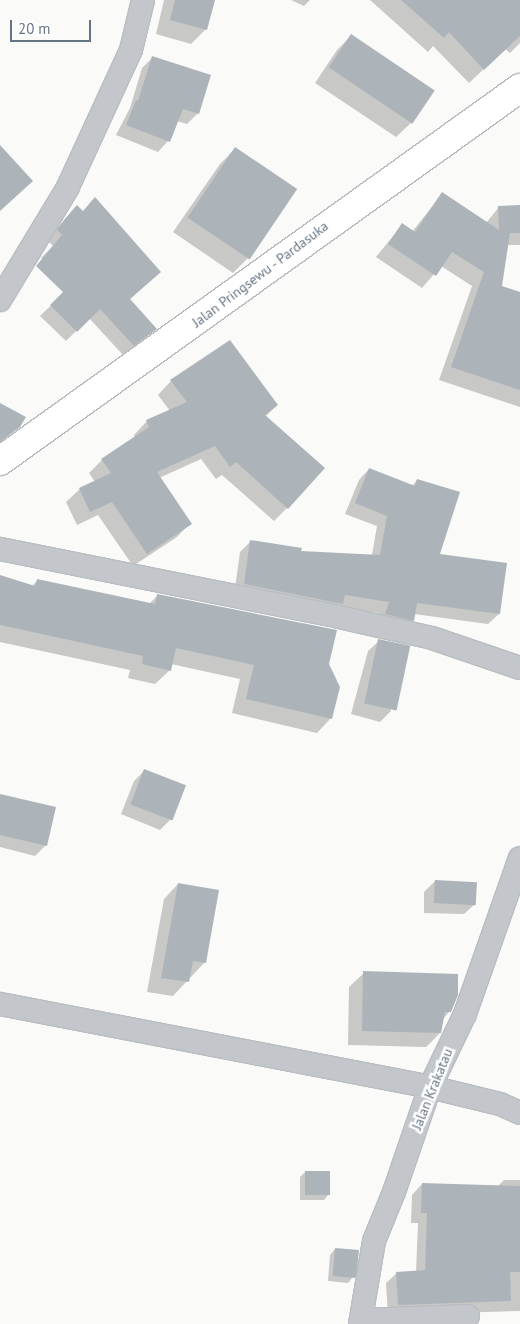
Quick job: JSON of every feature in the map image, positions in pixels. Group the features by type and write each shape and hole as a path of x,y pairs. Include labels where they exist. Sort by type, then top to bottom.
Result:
{"main road":[{"name":"Jalan Pringsewu - Pardasuka","path":"0,461 520,88"}],"street":[{"path":"0,300 67,189 131,50 143,0"},
{"path":"0,549 367,623 432,638 520,668"},
{"name":"Jalan Krakatau","path":"361,1322 374,1241 394,1192 430,1087 465,1014 520,858"},
{"path":"0,1004 430,1087 500,1104 520,1113"},
{"path":"361,1322 468,1316"}],"building":[{"path":"175,0 215,0 207,30 170,20"},
{"path":"401,0 520,0 520,36 484,70 449,32 444,38"},
{"path":"351,34 435,90 412,124 329,67"},
{"path":"152,56 211,75 199,114 183,109 170,142 126,125 136,100 138,101"},
{"path":"0,145 33,181 0,211"},
{"path":"235,147 297,189 250,259 187,217"},
{"path":"442,192 499,230 498,206 520,205 520,233 510,233 502,286 520,292 520,390 451,367 484,272 452,252 436,276 388,244 402,223 415,232"},
{"path":"95,197 161,272 130,299 157,329 134,346 100,309 77,332 50,305 63,292 36,266 62,235 57,230 64,220 77,205 83,211"},
{"path":"230,340 278,405 265,415 325,468 288,509 236,462 230,467 215,446 157,472 192,524 147,554 112,502 90,512 79,488 111,473 101,459 149,427 146,420 187,402 170,380"},
{"path":"0,403 26,417 20,427 0,442"},
{"path":"369,468 415,486 417,479 460,492 440,554 507,563 500,614 417,603 414,621 385,614 389,602 345,595 343,604 244,584 250,540 302,548 301,551 380,555 387,516 355,503"},
{"path":"0,575 35,586 37,579 155,604 157,594 337,630 329,664 340,687 332,719 246,699 254,665 176,648 171,671 142,664 143,656 0,625"},
{"path":"378,639 410,646 397,710 364,704"},
{"path":"144,769 186,785 172,821 130,804"},
{"path":"0,794 56,807 47,846 0,835"},
{"path":"435,880 477,882 476,905 434,903"},
{"path":"178,883 219,890 206,963 193,961 189,982 161,978"},
{"path":"363,971 458,974 458,995 451,1012 445,1012 441,1033 362,1031"},
{"path":"305,1171 330,1171 330,1195 305,1195"},
{"path":"422,1183 520,1186 520,1272 510,1272 511,1301 398,1305 396,1272 425,1270 427,1213 421,1213"},
{"path":"335,1248 359,1250 356,1278 333,1276"}]}
